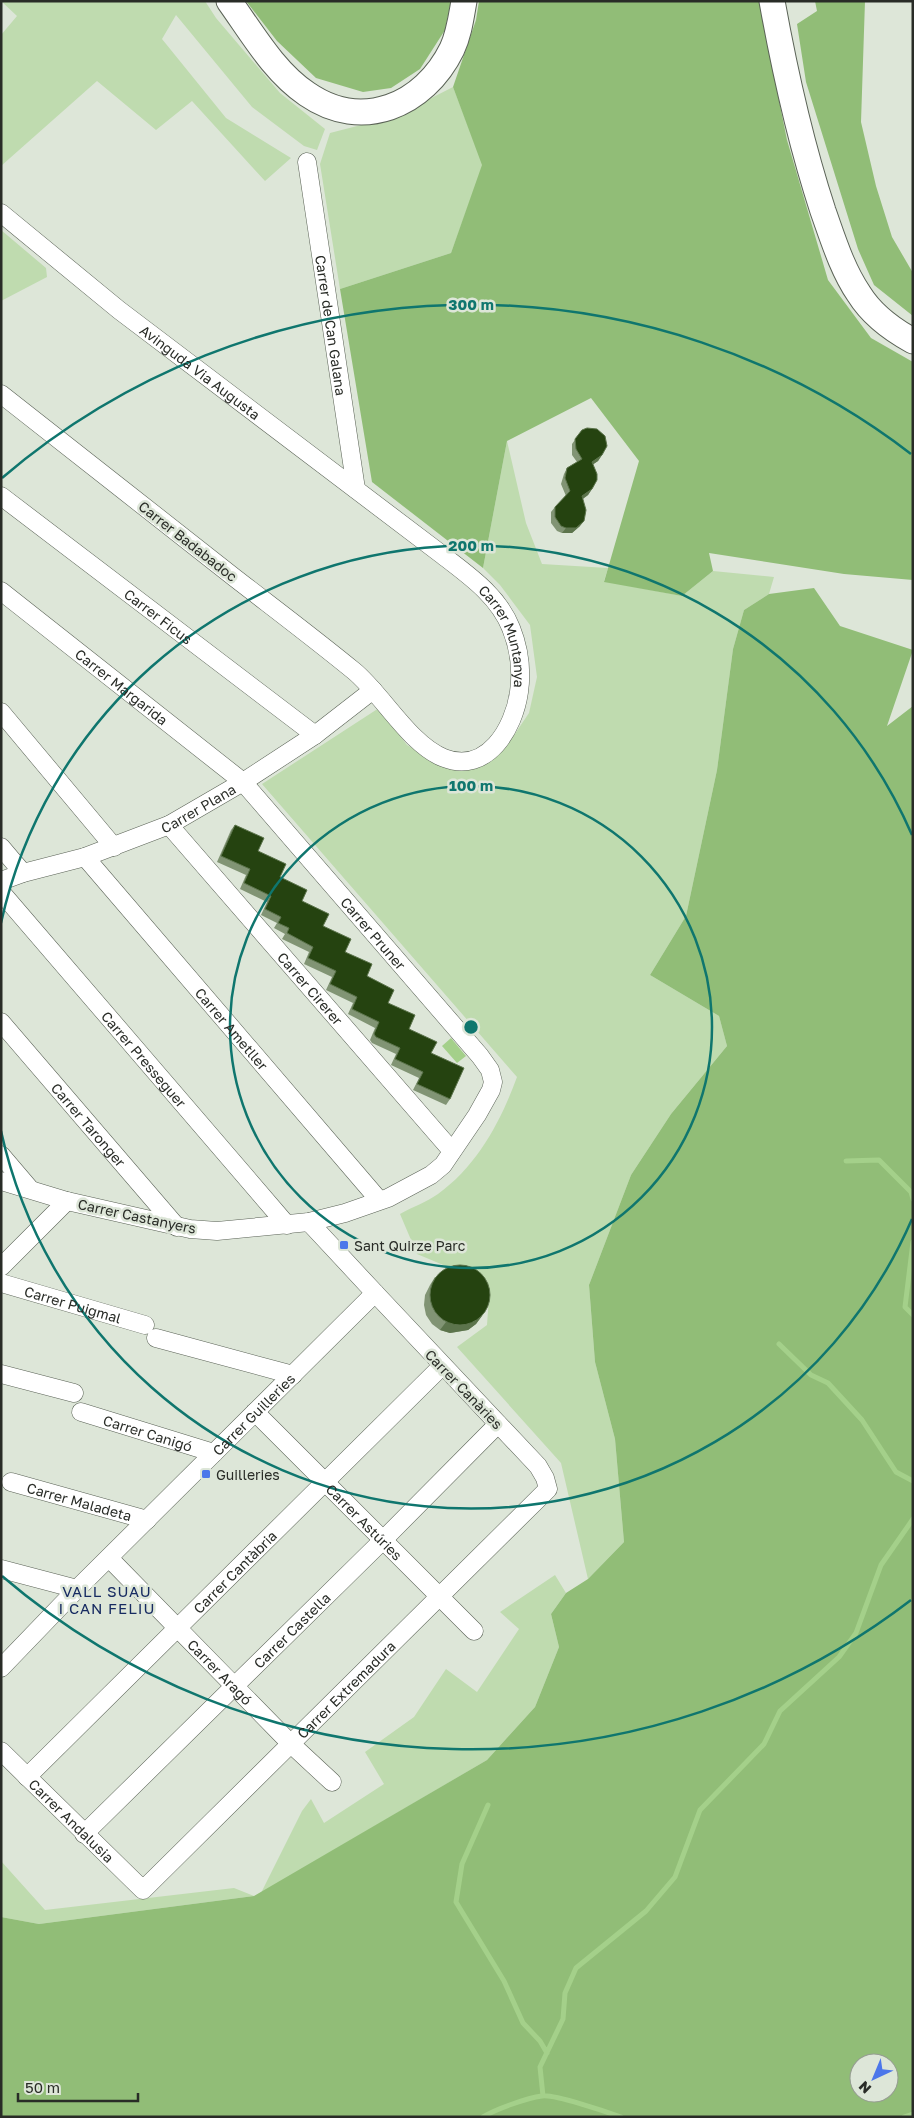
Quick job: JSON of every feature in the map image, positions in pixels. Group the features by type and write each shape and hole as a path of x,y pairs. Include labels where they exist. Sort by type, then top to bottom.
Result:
{"main road":[{"path":"229,1 275,64 296,86 328,106 356,112 367,112 395,106 409,100 427,85 437,74 452,49 459,32 464,1"},
{"path":"772,1 796,124 836,248 851,281 868,307 889,327 913,341"}],"street":[{"name":"Carrer de Can Galana","path":"308,162 356,489"},
{"name":"Avinguda Via Augusta","path":"1,213 119,310 404,526"},
{"name":"Carrer Badabadoc","path":"1,394 356,673 373,690"},
{"name":"Carrer Ficus","path":"1,496 315,735"},
{"name":"Carrer Muntanya","path":"373,690 425,747 444,758 463,762 479,758 493,750 505,734 519,692 520,668 517,644 511,626 493,597 480,584 404,526"},
{"name":"Carrer Margarida","path":"1,591 243,782"},
{"name":"Carrer Plana","path":"1,880 85,857 169,825 243,782 315,735 373,690"},
{"path":"1,712 114,847"},
{"name":"Carrer Pruner","path":"243,782 480,1056 490,1070 493,1082 491,1090"},
{"name":"Carrer Cirerer","path":"169,825 452,1151"},
{"path":"1,847 23,873"},
{"name":"Carrer Ametller","path":"85,857 379,1200"},
{"name":"Carrer Presseguer","path":"1,892 287,1225"},
{"name":"Carrer Taronger","path":"1,1022 176,1227"},
{"name":"Carrer Castanyers","path":"1,1181 67,1202 176,1227 216,1231 309,1222 345,1213 388,1198 431,1175 443,1165 491,1090"},
{"path":"1,1155 30,1189"},
{"path":"1,1266 67,1202"},
{"path":"309,1222 374,1293"},
{"name":"Carrer Puigmal","path":"1,1283 151,1332 293,1374"},
{"name":"Carrer Canàries","path":"374,1293 538,1466 548,1488"},
{"name":"Carrer Guilleries","path":"4,1661 374,1293"},
{"name":"Carrer Cantàbria","path":"27,1777 442,1366"},
{"path":"1,1374 74,1393"},
{"name":"Carrer Canigó","path":"81,1412 214,1453"},
{"name":"Carrer Astúries","path":"255,1412 474,1631"},
{"name":"Carrer Castella","path":"84,1834 383,1540 498,1424"},
{"name":"Carrer Maladeta","path":"11,1482 147,1520"},
{"name":"Carrer Extremadura","path":"143,1890 548,1488"},
{"name":"Carrer Aragó","path":"109,1558 291,1744 332,1782"},
{"path":"1,1569 77,1589"},
{"name":"Carrer Andalusia","path":"1,1751 143,1890"}],"shaded area":[{"path":"1,1 205,1 216,18 280,93 325,129 317,150 304,146 252,107 176,15 162,39 226,118 291,158 265,181 192,101 156,130 97,81 1,166 1,35 17,16"},
{"path":"246,1 451,1 445,30 420,69 391,88 363,92 316,78 277,41"},
{"path":"479,1 759,1 787,140 828,280 871,338 913,362 913,580 844,574 709,553 713,571 682,596 604,582 639,461 591,398 507,441 483,568 372,482 340,289 451,253 482,165 453,87 476,20"},
{"path":"815,1 865,1 861,122 876,186 892,237 913,273 913,316 874,285 858,249 806,82 797,24 817,11"},
{"path":"453,87 483,165 451,253 340,289 320,164 330,133 396,116"},
{"path":"1,230 46,268 47,277 1,301"},
{"path":"507,441 526,523 542,564 608,568 604,581 682,596 713,571 774,577 769,594 744,610 733,649 717,770 686,916 650,975 719,1016 727,1046 671,1114 631,1175 589,1285 595,1362 615,1439 624,1542 588,1579 561,1463 457,1347 487,1325 489,1297 470,1271 448,1267 417,1254 400,1214 438,1194 465,1170 486,1142 495,1126 517,1077 262,784 379,708 407,745 432,759 486,762 506,747 529,713 537,677 530,625 500,585 483,568"},
{"path":"814,588 840,626 913,650 887,726 913,706 913,2117 1,2117 1,1917 39,1924 254,1896 487,1760 535,1707 559,1647 551,1614 566,1593 588,1579 624,1542 615,1439 595,1362 589,1285 631,1175 671,1114 727,1046 719,1016 650,975 686,916 717,770 733,649 744,610 769,594"},
{"path":"451,1038 466,1056 457,1063 442,1046"},
{"path":"555,1575 566,1593 551,1614 559,1647 535,1707 487,1760 261,1893 302,1811 311,1799 324,1823 384,1784 365,1752 414,1717 446,1669 477,1692 519,1629 500,1612"},
{"path":"1,1861 45,1910 234,1888 254,1896 39,1924 1,1917"}],"building":[{"path":"587,428 597,429 605,436 607,446 602,455 592,462 597,474 597,480 592,489 582,496 586,510 584,521 576,528 566,528 561,526 555,517 555,507 570,491 565,478 567,468 582,459 576,449 575,439 582,430"},
{"path":"235,825 264,838 258,851 286,864 280,877 307,890 302,901 329,914 323,926 351,939 345,952 372,964 367,976 394,990 388,1003 415,1015 409,1029 437,1042 431,1053 464,1068 450,1099 417,1084 423,1072 395,1059 400,1048 376,1037 374,1034 379,1022 352,1009 357,997 330,984 336,971 308,958 313,947 287,933 289,928 278,923 281,917 265,909 271,896 244,883 250,869 221,856"},
{"path":"460,1265 477,1270 485,1278 490,1295 485,1312 477,1320 460,1325 443,1320 435,1312 430,1295 435,1278 443,1270"}],"waterway":[{"path":"846,1161 879,1160 911,1192 913,1199"},
{"path":"913,1242 905,1307 913,1315"},
{"path":"779,1344 811,1375 828,1383 862,1420 896,1472 913,1481"},
{"path":"543,2096 540,2067 563,2019 565,1993 576,1968 646,1911 675,1877 700,1810 764,1744 780,1711 839,1657 856,1633 881,1565 913,1519"},
{"path":"488,1805 462,1864 456,1902 504,1981 523,2023 540,2041 547,2053"},
{"path":"483,2117 512,2104 542,2096 569,2100 621,2117"},
{"path":"904,2117 913,2114"}],"place":[{"name":"Sant Quirze Parc","path":"344,1245"},
{"name":"Guilleries","path":"206,1474"}],"district":[{"name":"VALL SUAU I CAN FELIU","path":"107,1600"}]}
